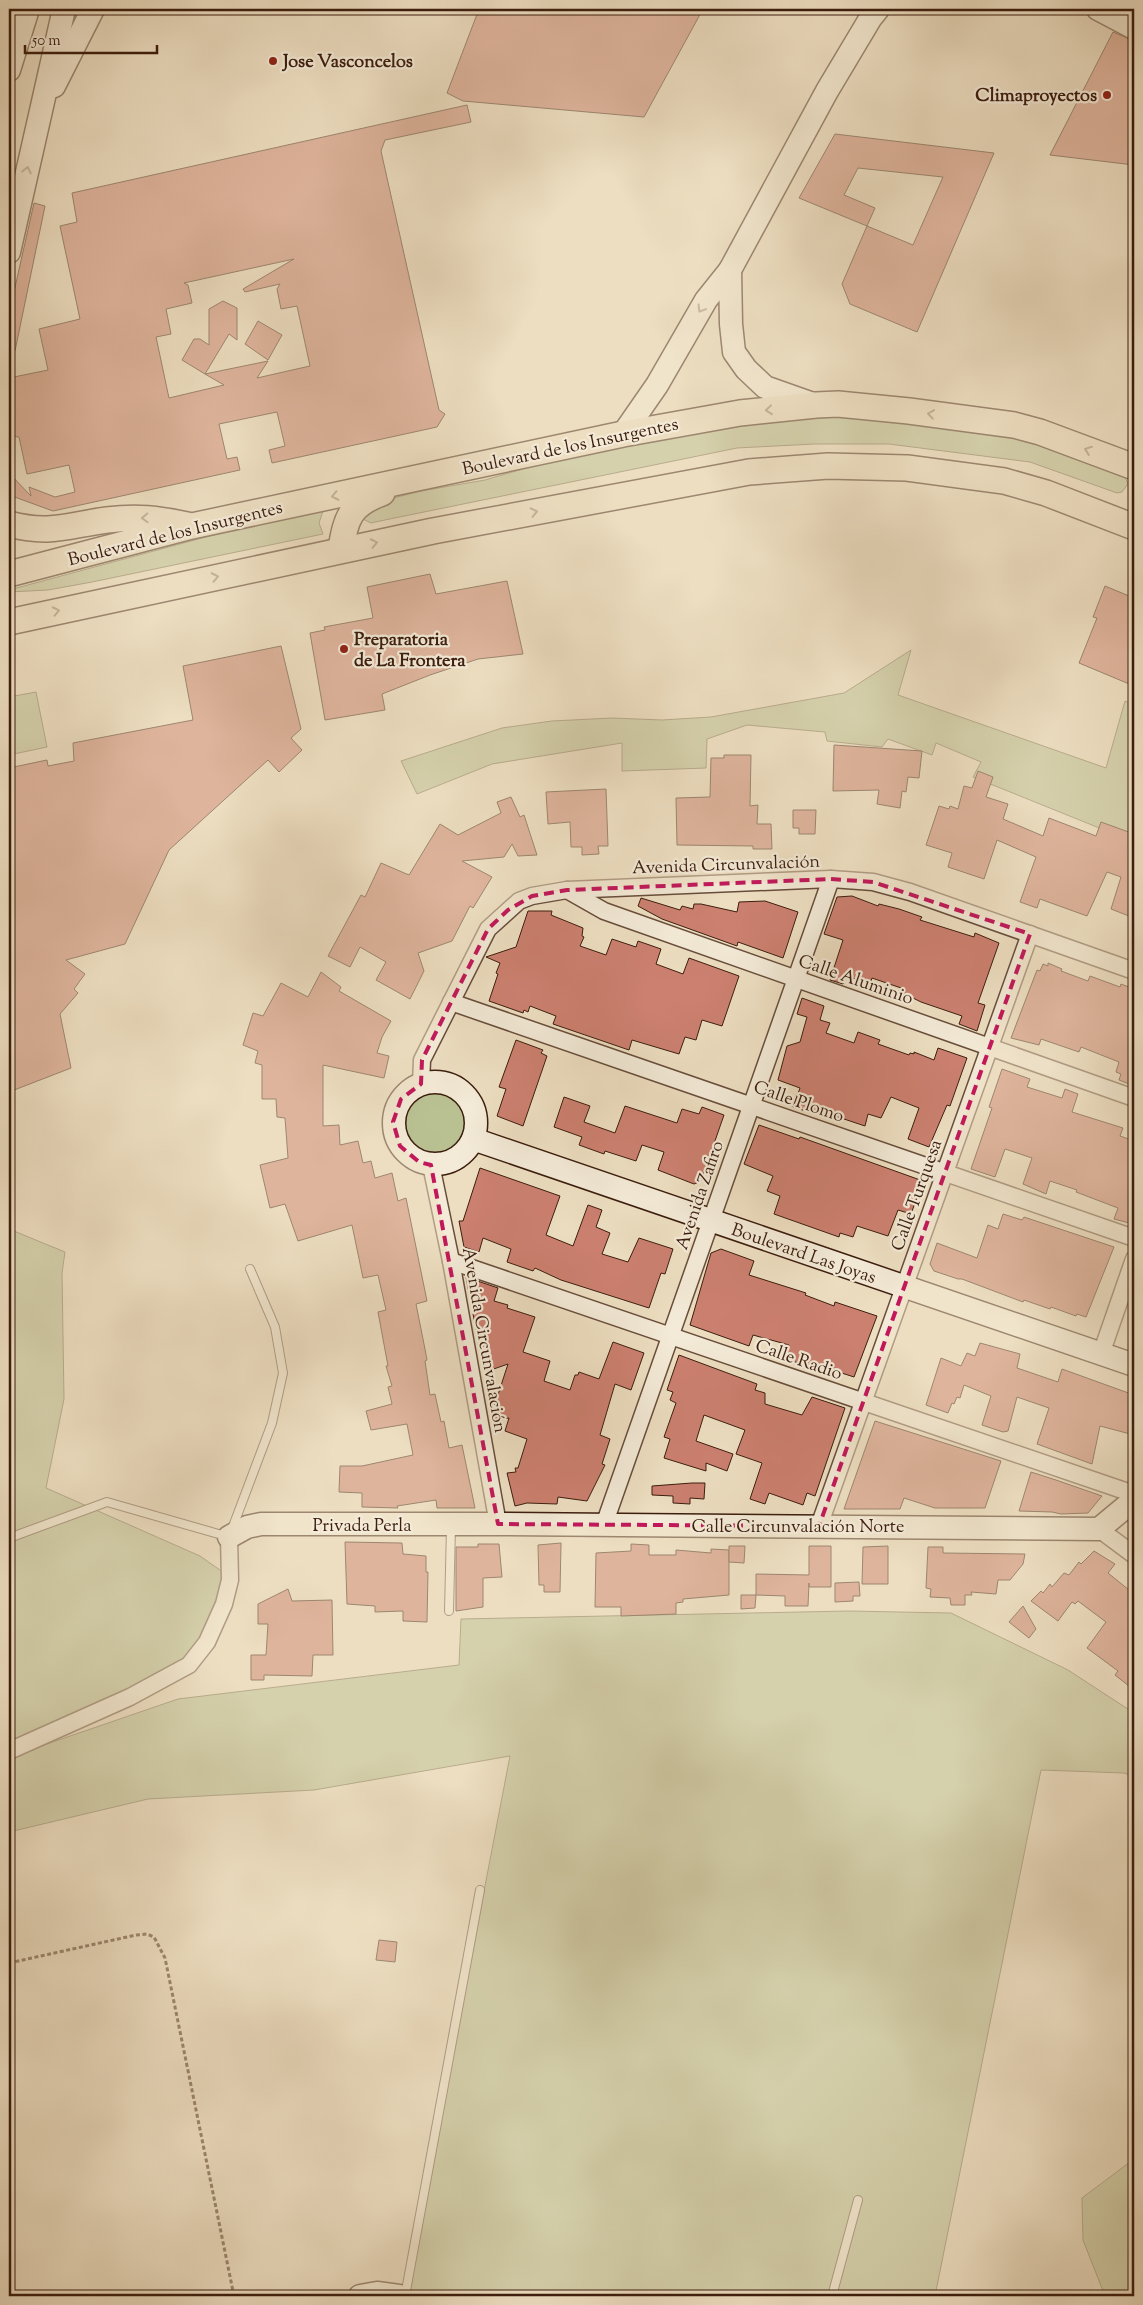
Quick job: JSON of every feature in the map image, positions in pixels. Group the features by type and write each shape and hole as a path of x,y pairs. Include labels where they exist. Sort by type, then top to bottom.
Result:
{"main road":[{"name":"Boulevard de los Insurgentes","path":"9,574 192,526 623,434 740,413 816,405 838,404 909,411 1014,425 1040,432 1134,467"},
{"path":"9,622 341,550 565,505 749,472 828,466 907,468 1004,481 1046,493 1134,527"},
{"path":"341,550 344,529 350,514 366,498 444,473"},
{"path":"9,524 29,530 51,530 109,519 153,517 192,526"}],"street":[{"path":"9,70 28,9"},
{"path":"9,252 64,9"},
{"path":"39,114 93,9"},
{"path":"1098,9 1134,28"},
{"path":"623,434 657,385 706,300 730,270 828,91 874,12"},
{"path":"730,270 731,324 734,352 746,369 765,386 816,405"},
{"name":"Avenida Circunvalación","path":"421,1084 422,1060 488,929 519,901 532,896 568,890 831,879 873,882 910,892 1134,971"},
{"name":"Avenida Zafiro","path":"604,1525 831,879"},
{"name":"Calle Aluminio","path":"568,890 604,911 1134,1098"},
{"name":"Calle Turquesa","path":"819,1526 1030,934"},
{"name":"Calle Plomo","path":"451,1002 1134,1238"},
{"path":"434,1082 448,1083 460,1090 470,1100 475,1112 476,1126 473,1139 466,1150 444,1164 432,1165 419,1162 408,1155 400,1146 394,1128 395,1110 400,1099 410,1090 421,1084 434,1082"},
{"name":"Boulevard Las Joyas","path":"473,1139 1134,1366"},
{"name":"Avenida Circunvalación","path":"432,1165 498,1524"},
{"path":"1101,1354 1134,1260"},
{"name":"Calle Radio","path":"451,1261 1134,1494"},
{"path":"1134,1500 1099,1529 1134,1555"},
{"name":"Privada Perla","path":"230,1537 247,1526 262,1524 498,1524"},
{"name":"Calle Circunvalación Norte","path":"498,1524 1099,1529"},
{"path":"9,1751 130,1697 189,1665 207,1642 224,1604 230,1580 230,1537"},
{"path":"360,2296 377,2293 399,2296"}],"lane":[{"path":"9,1538 107,1502 230,1537 272,1423 283,1373 274,1327 250,1269"},
{"path":"449,1611 451,1525"},
{"path":"405,2296 480,1890"},
{"path":"832,2296 858,2200"}],"path":[{"path":"9,1963 136,1935 147,1934 154,1937 164,1958 234,2296"}],"highlighted area":[{"path":"831,879 873,882 1030,934 819,1526 498,1524 431,1165 419,1162 400,1146 393,1122 401,1099 421,1084 422,1060 488,929 508,910 532,896 567,890"}],"green space":[{"path":"828,416 891,416 1010,436 1116,471 1124,475 1128,484 1122,492 1117,493 1030,462 889,444 814,444 737,448 371,523 363,519 374,503 421,491 485,480 533,466 723,424"},
{"path":"325,505 319,523 323,534 92,582 48,590 9,592 9,590"},
{"path":"911,650 898,695 1106,768 1125,701 1134,705 1134,842 973,777 981,762 936,743 932,755 888,739 882,747 827,741 825,732 747,725 707,739 706,768 622,771 622,743 492,764 417,794 401,761 502,728 552,721 612,718 662,720 711,717 844,693"},
{"path":"36,692 47,747 9,755 9,697"},
{"path":"433,1091 446,1093 461,1106 464,1111 466,1124 464,1137 451,1152 446,1155 433,1157 420,1155 405,1142 402,1137 400,1124 402,1111 415,1096 420,1093"},
{"path":"9,1229 65,1252 62,1273 64,1399 46,1488 200,1556 227,1575 221,1604 187,1664 75,1723 9,1742"},
{"path":"849,1611 951,1613 1068,1670 1134,1713 1134,1777 1124,1773 1041,1770 935,2296 406,2296 510,1756 314,1790 148,1799 9,1832 9,1757 178,1699 459,1665 461,1619"},
{"path":"1134,2159 1134,2296 1105,2296 1083,2240 1082,2198"}],"building":[{"path":"479,9 703,9 644,117 463,101 447,93"},
{"name":"Climaproyectos","path":"1113,32 1134,41 1134,165 1050,155"},
{"path":"467,105 471,122 385,140 381,151 439,410 445,414 437,427 272,463 269,450 285,446 277,412 219,424 227,459 237,457 240,470 53,511 9,495 9,473 31,496 29,487 55,497 75,492 69,465 27,474 19,437 9,436 9,378 48,370 39,329 80,319 60,226 77,222 72,193","holes":["294,259 243,289 245,292 280,284 277,289 281,309 297,306 310,366 257,378 268,361 205,374 224,385 169,398 156,337 171,334 166,309 192,303 188,285 184,283"]},
{"path":"835,134 994,153 917,332 850,304 842,284 867,226 799,198","holes":["858,168 943,177 913,245 867,226 875,208 844,195"]},
{"path":"34,203 45,206 15,351 9,350 9,314"},
{"path":"223,301 237,308 237,340 229,334 205,374 182,360 194,339 200,339 209,345 209,309"},
{"path":"258,321 282,335 268,360 245,344"},
{"path":"430,574 436,594 507,581 523,654 478,659 382,694 385,710 325,720 310,633 325,630 324,627 373,618 367,587"},
{"path":"1105,586 1134,598 1134,686 1079,663 1097,618 1093,617"},
{"path":"281,646 301,729 291,738 302,750 279,772 268,760 169,850 125,944 66,960 85,974 74,989 78,993 60,1014 71,1068 9,1092 9,768 47,760 48,766 74,761 73,743 193,720 183,666"},
{"path":"834,745 922,751 919,778 908,777 906,792 902,791 900,808 877,804 879,790 833,791"},
{"path":"724,755 751,755 750,806 758,805 757,824 771,824 772,849 753,849 753,846 677,845 676,798 710,797 711,758 724,758"},
{"path":"978,771 993,777 986,797 1008,804 1003,819 1043,836 1049,818 1096,836 1101,822 1134,834 1134,918 1111,909 1121,877 1107,872 1087,916 1040,899 1037,908 1020,902 1036,857 997,840 984,879 948,867 952,853 926,845 939,806 949,809 950,806 958,809 964,786 972,788"},
{"path":"606,789 608,846 598,846 599,854 582,855 582,847 571,847 570,822 548,824 546,792"},
{"path":"511,797 520,817 524,815 537,855 518,856 512,844 504,857 462,861 492,877 473,908 470,906 452,941 418,953 424,971 410,999 376,980 386,962 360,947 350,967 328,956 361,895 365,897 381,863 409,875 440,824 458,835 501,813 497,802"},
{"path":"793,810 816,810 815,834 799,834 799,828 793,828"},
{"path":"852,896 878,906 879,904 899,909 922,917 920,920 974,937 975,933 999,943 978,1003 985,1005 977,1031 959,1024 962,1016 921,1002 903,993 904,989 872,978 870,984 846,976 843,984 830,980 843,940 824,934 837,897"},
{"path":"641,898 680,910 682,906 693,909 694,904 701,904 737,912 739,902 765,901 798,912 783,958 738,942 737,946 662,919 638,906"},
{"path":"528,911 552,911 551,915 583,928 582,936 584,937 580,946 606,955 612,939 636,947 638,941 661,949 656,964 683,974 689,958 739,976 722,1026 702,1020 696,1040 685,1037 679,1054 632,1040 629,1050 553,1024 556,1016 530,1006 528,1012 524,1010 523,1013 489,1001 500,963 486,957 516,947"},
{"path":"1048,963 1062,969 1061,971 1088,981 1090,976 1120,987 1121,984 1134,989 1134,1086 1119,1080 1121,1074 1116,1072 1119,1062 1081,1047 1079,1052 1041,1039 1039,1045 1011,1038 1037,970 1040,971 1043,964 1048,966"},
{"path":"321,972 341,987 339,991 391,1021 382,1037 377,1053 389,1056 384,1078 323,1065 323,1126 339,1125 340,1145 358,1141 363,1163 371,1161 375,1178 392,1173 398,1201 406,1198 427,1301 416,1304 427,1360 425,1361 430,1395 435,1394 441,1422 444,1421 449,1448 462,1445 475,1508 437,1508 436,1500 397,1506 398,1508 362,1507 362,1493 339,1492 340,1466 362,1466 413,1455 407,1424 371,1430 366,1411 392,1404 388,1387 392,1386 386,1366 388,1366 378,1312 386,1310 378,1275 363,1278 352,1225 298,1241 285,1204 270,1208 260,1165 288,1158 285,1118 277,1117 276,1099 262,1099 262,1065 255,1063 258,1051 243,1045 253,1013 263,1016 281,983 308,997"},
{"path":"802,998 824,1006 820,1020 830,1023 826,1033 854,1043 858,1032 880,1040 878,1044 909,1055 910,1053 914,1054 914,1052 934,1060 938,1048 967,1058 950,1106 947,1105 929,1147 908,1139 919,1108 891,1097 881,1118 868,1114 865,1126 817,1110 815,1114 793,1107 800,1088 778,1080 787,1046 800,1042 807,1017 797,1014"},
{"path":"516,1040 543,1050 541,1053 547,1056 523,1126 497,1116 506,1089 499,1087"},
{"path":"1002,1069 1030,1079 1027,1087 1062,1098 1065,1089 1078,1094 1072,1112 1123,1128 1120,1136 1134,1141 1134,1208 1129,1223 1114,1219 1118,1208 1076,1192 1077,1190 1050,1181 1046,1194 1023,1184 1032,1158 1005,1149 995,1177 971,1169 992,1108 989,1107"},
{"path":"564,1097 590,1106 584,1122 615,1133 625,1106 677,1123 682,1109 699,1114 702,1107 724,1115 701,1181 694,1184 658,1170 664,1152 642,1145 636,1161 605,1151 604,1154 579,1145 582,1137 554,1127"},
{"path":"759,1125 799,1139 800,1137 923,1181 911,1214 898,1210 888,1236 857,1226 853,1237 840,1233 839,1237 774,1214 780,1196 767,1191 773,1176 744,1164"},
{"path":"480,1168 560,1196 546,1235 573,1246 588,1205 602,1210 596,1227 610,1233 602,1254 628,1262 639,1238 673,1249 665,1274 661,1273 649,1308 561,1280 535,1268 533,1271 507,1262 511,1249 483,1238 479,1252 464,1247 459,1221 463,1221"},
{"path":"1003,1214 1022,1220 1024,1217 1114,1247 1086,1317 1077,1314 1076,1316 1051,1307 1050,1309 1024,1300 1023,1302 962,1279 934,1271 930,1264 937,1243 977,1258 988,1225 998,1229"},
{"path":"721,1249 754,1261 749,1275 806,1293 805,1295 834,1306 835,1302 877,1316 854,1377 814,1364 812,1368 784,1358 789,1345 753,1335 749,1346 690,1325 711,1253"},
{"path":"466,1277 498,1288 494,1301 508,1305 507,1308 535,1317 523,1352 550,1361 544,1381 570,1390 575,1375 578,1375 579,1372 599,1379 613,1342 644,1353 631,1390 615,1384 600,1435 610,1439 602,1464 605,1465 587,1501 558,1497 557,1504 527,1503 515,1506 507,1473 516,1472 515,1468 518,1468 527,1439 505,1431 509,1418 495,1420 493,1410 508,1364 485,1372 473,1314 479,1296 469,1293"},
{"path":"980,1343 1020,1354 1017,1368 1058,1382 1062,1369 1134,1395 1134,1435 1100,1426 1092,1464 1037,1444 1049,1408 1017,1397 1008,1431 1003,1432 982,1425 991,1396 964,1385 960,1398 957,1397 954,1404 952,1403 948,1413 926,1405 941,1358 961,1366 967,1353 975,1356"},
{"path":"679,1355 757,1384 755,1390 765,1393 765,1404 802,1415 812,1397 845,1408 815,1496 807,1493 803,1505 769,1493 765,1504 750,1499 762,1463 736,1454 745,1430 704,1415 696,1441 733,1454 727,1471 706,1463 706,1471 664,1458 670,1439 664,1437 676,1403 670,1400 673,1392 667,1390"},
{"path":"875,1421 1001,1461 985,1508 935,1508 904,1498 900,1509 844,1509"},
{"path":"1031,1472 1102,1496 1088,1513 1061,1514 1019,1511"},
{"path":"705,1483 704,1499 690,1498 690,1504 673,1503 673,1496 652,1495 652,1486"},
{"path":"345,1542 402,1543 403,1554 426,1556 426,1572 428,1572 427,1622 403,1621 403,1611 375,1612 375,1606 347,1604"},
{"path":"561,1543 560,1592 544,1592 544,1585 539,1585 538,1545"},
{"path":"478,1544 499,1544 502,1577 483,1578 483,1607 456,1611 456,1547 478,1547"},
{"path":"631,1544 649,1545 649,1555 676,1555 676,1550 711,1553 711,1549 729,1550 729,1595 683,1599 683,1602 676,1603 676,1614 621,1616 621,1607 595,1607 596,1553 631,1551"},
{"path":"729,1546 745,1546 744,1563 729,1562"},
{"path":"809,1546 831,1546 831,1587 809,1587 809,1583 808,1606 785,1606 785,1596 756,1595 756,1574 809,1575"},
{"path":"888,1546 888,1584 862,1584 863,1547"},
{"path":"928,1547 943,1547 943,1553 1025,1554 1023,1564 1010,1580 998,1580 996,1594 971,1592 972,1595 965,1595 965,1605 951,1605 950,1598 930,1597 931,1589 926,1588"},
{"path":"1094,1551 1115,1564 1108,1573 1134,1594 1134,1690 1115,1675 1118,1671 1087,1648 1106,1622 1078,1601 1075,1604 1072,1602 1058,1621 1031,1601 1041,1591 1043,1593 1050,1584 1052,1587 1064,1573 1069,1575 1079,1562 1081,1564"},
{"path":"859,1582 860,1596 853,1596 853,1601 835,1602 835,1583"},
{"path":"288,1589 292,1601 332,1600 333,1655 313,1655 312,1676 264,1675 264,1680 251,1680 251,1655 266,1655 268,1624 258,1624 258,1604"},
{"path":"741,1595 756,1595 755,1608 741,1609"},
{"path":"1023,1606 1036,1629 1029,1638 1009,1622"},
{"path":"379,1940 397,1942 395,1962 376,1960"}],"place":[{"name":"Jose Vasconcelos","path":"273,61"},
{"name":"Climaproyectos","path":"1107,95"},
{"name":"Preparatoria de La Frontera","path":"344,649"}]}
